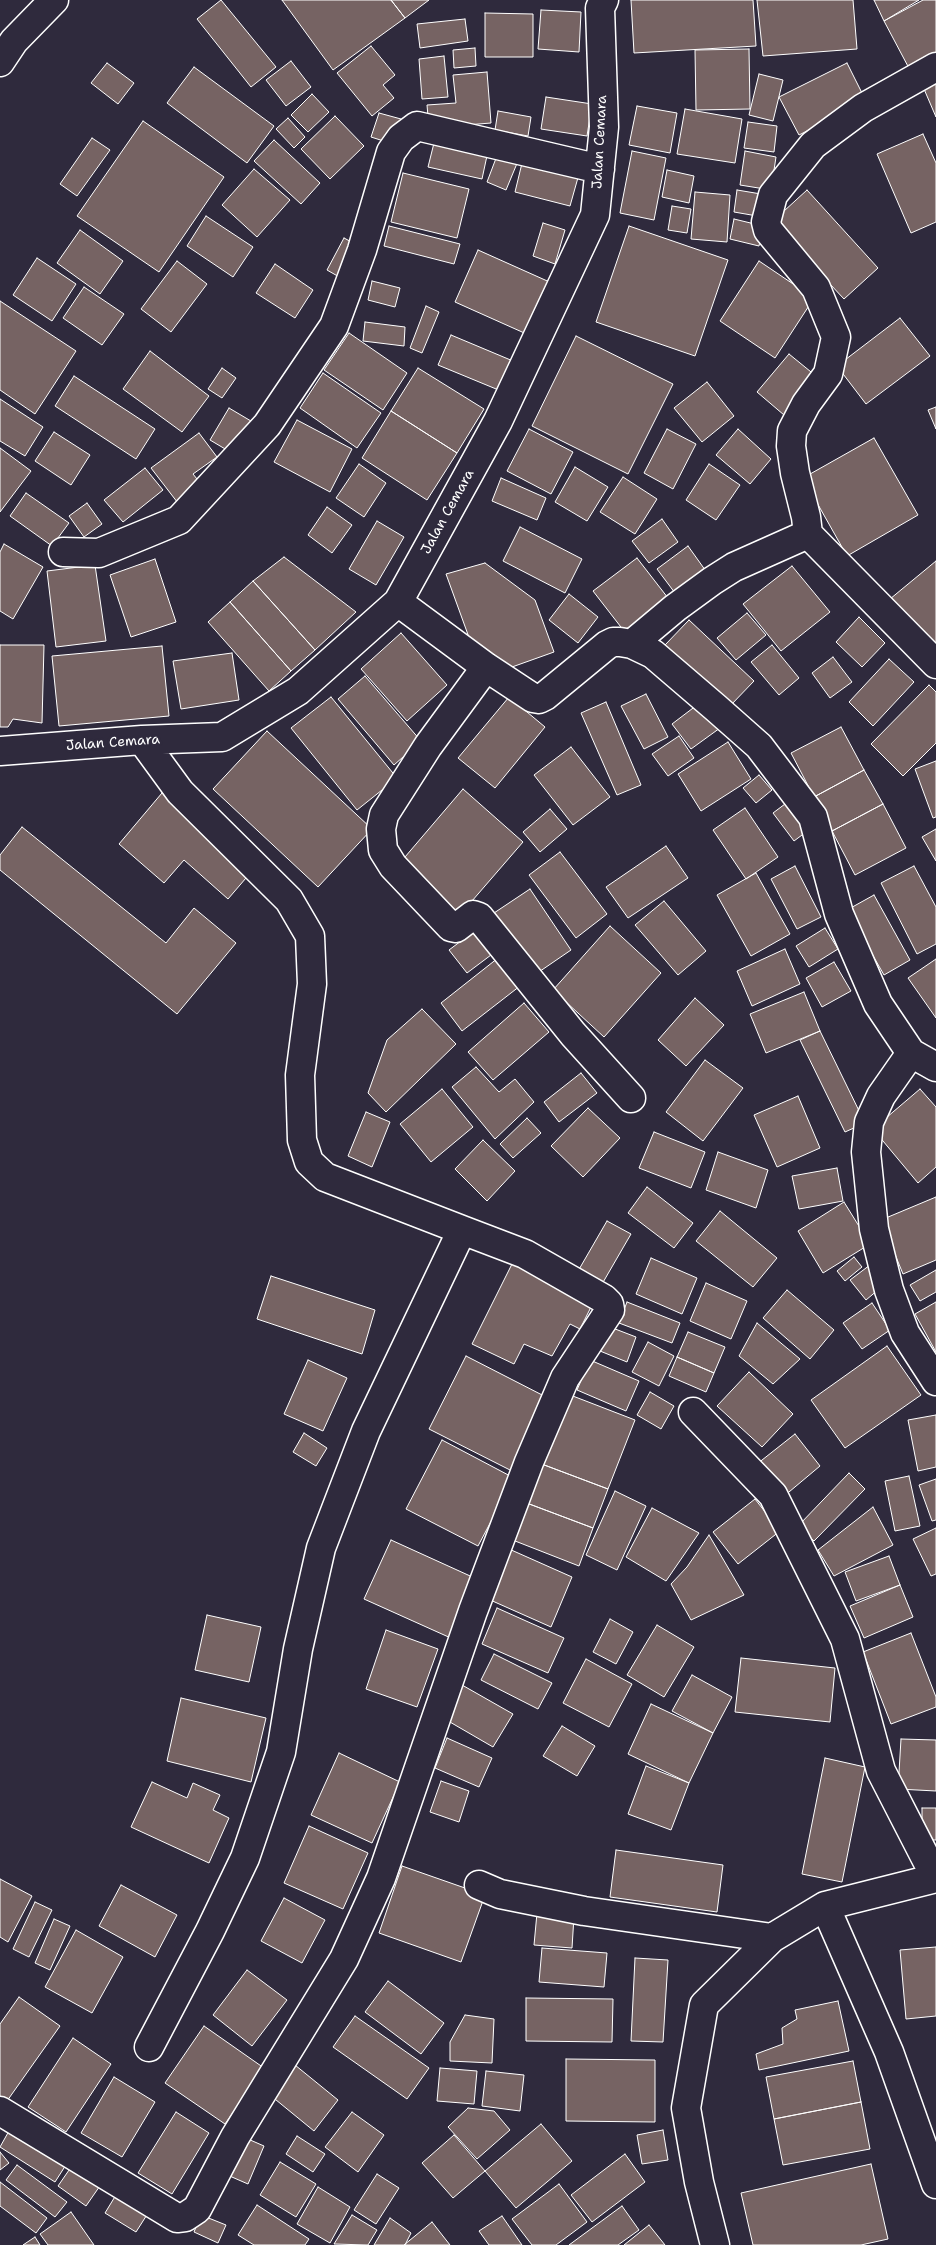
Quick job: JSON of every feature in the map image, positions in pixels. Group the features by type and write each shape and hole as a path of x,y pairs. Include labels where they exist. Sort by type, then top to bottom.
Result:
{"street":[{"path":"0,62 14,41 54,0"},
{"name":"Jalan Cemara","path":"0,752 142,740 222,737 298,691 398,602 498,421 596,215 604,127 600,8 604,0"},
{"path":"936,67 862,108 813,146 772,195 766,222 768,230 816,288 836,337 828,374 806,404 792,431 791,446 795,473 806,517 808,534 936,664"},
{"path":"63,552 99,553 179,520 267,425 334,326 362,250 391,152 401,138 417,126 600,170"},
{"path":"632,644 675,608 734,567 808,534"},
{"path":"398,602 486,667 533,698 539,699 545,696 613,642 632,644 653,654 759,746 812,817 839,914 878,1004 912,1053 936,1067"},
{"path":"486,667 428,746 384,815 380,829 383,850 393,866 451,927 456,928 473,915 479,916 573,1034 631,1098"},
{"path":"0,2110 177,2218 185,2217 197,2209 235,2137 344,1959 381,1878 473,1611 529,1462 566,1378 610,1310 609,1304 604,1299 525,1254 325,1177 309,1162 302,1140 300,1075 312,984 310,936 289,900 180,792 142,740"},
{"path":"912,1053 881,1096 869,1122 866,1152 874,1229 889,1290 905,1333 936,1380"},
{"path":"149,2047 210,1931 245,1858 281,1752 298,1649 321,1548 366,1431 462,1230"},
{"path":"693,1412 773,1495 845,1639 881,1771 936,1878 825,1906 772,1938 704,2005 686,2108 698,2182 715,2245"},
{"path":"479,1886 500,1894 584,1911 772,1938"},
{"path":"825,1906 889,2052 936,2184"}],"building":[{"path":"221,0 276,67 251,87 197,19"},
{"path":"282,0 391,0 405,18 333,70"},
{"path":"391,0 429,0 405,18"},
{"path":"631,0 753,0 756,46 634,53"},
{"path":"757,0 853,0 857,49 763,56"},
{"path":"874,0 919,0 884,21"},
{"path":"923,0 936,0 936,58 911,72 884,21"},
{"path":"541,10 581,12 579,52 538,49"},
{"path":"485,13 533,14 533,57 485,57"},
{"path":"465,19 468,41 420,48 417,24"},
{"path":"371,46 395,75 383,85 394,98 372,116 337,73"},
{"path":"475,48 476,66 454,68 453,50"},
{"path":"749,49 750,109 696,110 695,50"},
{"path":"444,56 448,97 422,99 419,59"},
{"path":"291,61 311,87 286,106 266,80"},
{"path":"107,63 134,83 118,104 91,83"},
{"path":"847,63 866,101 799,135 779,97"},
{"path":"194,67 274,126 247,163 167,103"},
{"path":"487,72 491,123 429,128 427,105 456,103 453,75"},
{"path":"759,74 783,80 773,121 749,115"},
{"path":"936,75 936,117 921,82"},
{"path":"312,94 329,112 308,132 291,115"},
{"path":"546,97 592,104 587,136 541,129"},
{"path":"637,106 677,113 670,153 629,145"},
{"path":"685,109 742,119 735,163 677,154"},
{"path":"498,111 531,117 528,136 495,130"},
{"path":"379,113 401,119 393,144 371,137"},
{"path":"335,116 364,146 330,179 301,149"},
{"path":"288,118 305,137 294,148 276,129"},
{"path":"143,121 224,177 159,272 77,216"},
{"path":"748,122 777,126 774,152 744,148"},
{"path":"923,134 936,163 936,222 911,233 877,154"},
{"path":"92,138 110,150 77,196 60,184"},
{"path":"435,139 488,151 482,179 428,167"},
{"path":"274,140 320,183 301,204 254,161"},
{"path":"632,151 666,158 654,220 620,213"},
{"path":"745,151 776,157 771,190 740,185"},
{"path":"498,153 518,161 506,190 487,182"},
{"path":"523,159 579,174 570,206 515,192"},
{"path":"254,169 290,200 257,237 222,205"},
{"path":"667,170 694,176 689,203 662,197"},
{"path":"403,173 469,189 457,238 391,222"},
{"path":"737,190 767,195 763,217 734,212"},
{"path":"807,190 878,268 844,299 772,222"},
{"path":"695,192 730,195 727,242 691,239"},
{"path":"672,206 691,209 687,233 668,230"},
{"path":"206,216 253,247 233,277 187,246"},
{"path":"734,219 763,226 759,246 730,239"},
{"path":"543,223 565,230 555,264 533,256"},
{"path":"389,226 460,244 454,264 384,246"},
{"path":"629,226 728,260 695,356 596,322"},
{"path":"80,230 123,261 100,294 57,263"},
{"path":"344,238 359,246 341,278 327,270"},
{"path":"478,250 554,284 531,336 455,302"},
{"path":"37,258 76,284 52,321 13,295"},
{"path":"177,261 207,284 171,332 141,309"},
{"path":"759,261 814,298 775,358 720,321"},
{"path":"275,264 313,290 295,318 256,293"},
{"path":"372,281 400,288 395,307 368,300"},
{"path":"84,287 124,314 102,345 63,318"},
{"path":"0,301 76,351 35,414 0,390"},
{"path":"426,306 439,312 422,353 410,348"},
{"path":"900,318 930,356 866,404 837,366"},
{"path":"365,322 405,327 404,346 363,341"},
{"path":"349,333 407,373 383,410 324,370"},
{"path":"451,335 513,361 501,391 438,365"},
{"path":"576,336 673,384 628,474 532,426"},
{"path":"150,351 209,396 182,432 123,389"},
{"path":"789,354 816,376 784,415 757,392"},
{"path":"222,368 236,378 222,398 208,389"},
{"path":"418,368 484,409 457,453 391,411"},
{"path":"323,373 381,413 357,448 300,408"},
{"path":"74,376 155,429 136,459 55,406"},
{"path":"707,382 734,416 702,442 674,408"},
{"path":"0,399 43,427 25,456 0,441"},
{"path":"936,407 936,429 928,410"},
{"path":"229,408 256,424 237,456 210,440"},
{"path":"391,411 457,453 427,500 362,458"},
{"path":"297,420 352,449 330,492 274,462"},
{"path":"529,429 573,452 551,494 507,471"},
{"path":"667,429 696,444 673,489 644,473"},
{"path":"738,429 771,459 750,484 716,455"},
{"path":"54,432 90,455 71,485 35,461"},
{"path":"199,433 217,457 193,474 205,489 181,507 151,468"},
{"path":"874,438 918,515 847,556 803,478"},
{"path":"0,448 31,471 0,512"},
{"path":"359,464 386,483 364,517 336,498"},
{"path":"709,464 740,485 716,520 686,500"},
{"path":"575,467 608,487 587,521 555,502"},
{"path":"145,468 163,490 123,522 104,500"},
{"path":"623,477 657,499 635,534 600,512"},
{"path":"501,478 546,498 537,520 492,501"},
{"path":"26,493 69,523 52,546 10,516"},
{"path":"87,503 102,524 84,537 69,516"},
{"path":"327,507 352,525 332,553 308,535"},
{"path":"662,519 678,542 649,563 632,541"},
{"path":"377,521 404,537 376,585 349,569"},
{"path":"520,527 582,559 565,593 503,561"},
{"path":"4,544 43,567 13,619 0,611 0,552"},
{"path":"688,546 708,574 678,597 657,569"},
{"path":"284,557 356,612 315,650 253,581"},
{"path":"637,558 668,598 624,631 593,591"},
{"path":"155,559 176,622 131,637 110,575"},
{"path":"936,561 936,646 890,599"},
{"path":"485,563 535,600 554,652 512,667 475,654 446,574"},
{"path":"95,565 106,641 56,647 47,571"},
{"path":"792,566 830,612 781,651 743,604"},
{"path":"253,581 315,650 291,671 230,602"},
{"path":"569,594 598,617 578,643 549,620"},
{"path":"230,602 291,671 269,691 208,622"},
{"path":"747,613 766,635 736,660 717,638"},
{"path":"859,617 885,643 862,667 836,642"},
{"path":"689,620 754,681 730,706 665,645"},
{"path":"401,633 447,685 407,721 361,669"},
{"path":"0,645 44,645 42,723 13,719 8,727 0,727"},
{"path":"772,645 799,678 779,695 751,662"},
{"path":"162,646 169,716 59,726 52,656"},
{"path":"232,653 239,700 181,709 173,661"},
{"path":"833,657 852,682 830,698 812,673"},
{"path":"889,659 914,682 873,726 849,702"},
{"path":"365,676 421,741 394,765 338,699"},
{"path":"929,685 936,692 936,743 903,776 871,744"},
{"path":"646,694 668,737 644,749 621,706"},
{"path":"331,697 397,778 357,810 291,728"},
{"path":"509,697 545,727 495,788 458,758"},
{"path":"606,702 641,785 617,795 581,713"},
{"path":"701,702 720,728 691,749 672,724"},
{"path":"841,727 864,770 814,797 791,753"},
{"path":"267,731 372,829 318,887 213,789"},
{"path":"679,736 694,758 668,776 652,754"},
{"path":"728,742 751,779 701,811 678,774"},
{"path":"571,747 610,797 573,825 534,775"},
{"path":"936,761 936,817 933,818 915,769"},
{"path":"864,770 883,804 832,831 814,797"},
{"path":"759,775 772,790 756,803 743,788"},
{"path":"463,789 523,842 459,916 399,864"},
{"path":"162,793 252,871 228,899 184,860 164,883 119,844"},
{"path":"789,801 810,829 794,841 773,813"},
{"path":"883,804 906,848 855,875 832,831"},
{"path":"745,808 778,857 746,879 713,830"},
{"path":"550,809 567,829 540,852 523,832"},
{"path":"22,827 166,943 194,908 236,943 177,1014 0,870 0,855"},
{"path":"936,829 936,861 922,837"},
{"path":"666,846 688,878 628,918 606,887"},
{"path":"560,852 607,914 576,938 529,875"},
{"path":"795,866 821,917 797,929 771,879"},
{"path":"914,866 936,907 936,944 917,954 881,883"},
{"path":"756,873 790,934 751,956 717,895"},
{"path":"530,889 571,950 533,976 491,915"},
{"path":"874,895 910,960 884,975 847,910"},
{"path":"664,901 706,951 678,975 635,925"},
{"path":"610,926 661,973 604,1037 553,990"},
{"path":"825,928 838,949 809,967 796,946"},
{"path":"477,929 495,952 467,973 449,950"},
{"path":"785,949 800,984 752,1006 737,971"},
{"path":"498,958 520,986 462,1031 441,1003"},
{"path":"936,959 936,1018 908,978"},
{"path":"834,962 851,991 822,1007 806,978"},
{"path":"804,992 820,1031 766,1053 750,1014"},
{"path":"695,998 724,1025 686,1066 658,1040"},
{"path":"524,1003 549,1032 493,1080 468,1052"},
{"path":"422,1009 456,1044 386,1112 368,1093 387,1040"},
{"path":"820,1031 865,1123 845,1132 800,1040"},
{"path":"705,1060 743,1088 703,1141 666,1112"},
{"path":"476,1067 499,1092 515,1079 534,1102 495,1139 452,1087"},
{"path":"581,1073 597,1093 559,1122 544,1102"},
{"path":"442,1089 473,1127 431,1162 400,1124"},
{"path":"920,1089 936,1107 936,1167 918,1183 873,1129"},
{"path":"798,1096 820,1148 777,1167 754,1115"},
{"path":"588,1108 620,1138 583,1177 551,1146"},
{"path":"366,1112 390,1122 372,1167 348,1156"},
{"path":"527,1118 541,1133 513,1158 500,1144"},
{"path":"654,1132 705,1152 691,1188 639,1168"},
{"path":"483,1140 515,1171 487,1201 455,1169"},
{"path":"718,1152 768,1170 756,1208 706,1190"},
{"path":"837,1168 843,1201 799,1209 792,1176"},
{"path":"647,1187 693,1223 674,1248 628,1213"},
{"path":"936,1197 936,1260 903,1274 881,1220"},
{"path":"844,1202 870,1244 823,1273 798,1231"},
{"path":"720,1211 777,1258 753,1287 696,1241"},
{"path":"607,1221 631,1234 598,1291 574,1278"},
{"path":"854,1257 862,1267 845,1281 837,1271"},
{"path":"651,1258 697,1278 682,1314 636,1294"},
{"path":"513,1262 593,1303 580,1329 570,1324 552,1356 524,1344 514,1364 472,1344"},
{"path":"870,1265 885,1284 866,1300 850,1280"},
{"path":"936,1270 936,1292 920,1301 910,1285"},
{"path":"271,1276 375,1310 362,1354 257,1319"},
{"path":"706,1283 747,1301 731,1339 690,1321"},
{"path":"787,1290 834,1330 810,1359 763,1318"},
{"path":"627,1302 680,1323 672,1343 619,1323"},
{"path":"936,1302 936,1352 915,1314"},
{"path":"872,1303 890,1330 862,1349 843,1323"},
{"path":"757,1323 800,1359 773,1384 739,1356"},
{"path":"610,1327 636,1337 627,1362 600,1351"},
{"path":"688,1332 725,1347 714,1373 677,1357"},
{"path":"648,1342 674,1356 659,1386 632,1372"},
{"path":"887,1346 921,1395 845,1448 811,1400"},
{"path":"466,1356 548,1398 512,1471 429,1429"},
{"path":"677,1357 714,1373 706,1392 669,1376"},
{"path":"308,1360 347,1378 323,1431 284,1414"},
{"path":"590,1360 639,1381 626,1411 577,1390"},
{"path":"749,1372 793,1414 762,1447 717,1406"},
{"path":"650,1392 674,1406 661,1429 637,1415"},
{"path":"565,1393 635,1420 608,1489 539,1463"},
{"path":"936,1415 936,1467 918,1471 908,1420"},
{"path":"304,1433 327,1448 316,1466 293,1452"},
{"path":"795,1434 820,1466 783,1497 757,1464"},
{"path":"442,1440 514,1478 478,1546 406,1509"},
{"path":"539,1463 608,1489 593,1528 524,1502"},
{"path":"849,1473 865,1489 814,1541 798,1526"},
{"path":"909,1476 920,1526 895,1531 885,1481"},
{"path":"936,1479 936,1520 932,1521 919,1485"},
{"path":"615,1491 646,1506 617,1570 586,1555"},
{"path":"755,1499 780,1531 738,1564 713,1532"},
{"path":"524,1502 593,1528 579,1566 510,1539"},
{"path":"873,1507 893,1545 834,1576 818,1550"},
{"path":"652,1508 699,1533 666,1581 626,1557"},
{"path":"936,1528 936,1574 931,1576 913,1539"},
{"path":"709,1535 744,1595 691,1620 671,1584 687,1567"},
{"path":"391,1540 479,1580 453,1639 364,1599"},
{"path":"509,1549 572,1577 551,1627 488,1599"},
{"path":"889,1556 900,1585 856,1601 845,1572"},
{"path":"900,1585 913,1617 864,1638 850,1606"},
{"path":"497,1608 564,1638 548,1673 482,1644"},
{"path":"207,1615 261,1627 249,1682 195,1670"},
{"path":"610,1619 633,1632 616,1664 593,1652"},
{"path":"657,1625 694,1647 664,1697 627,1675"},
{"path":"386,1630 438,1649 417,1707 366,1689"},
{"path":"911,1633 936,1697 936,1707 891,1724 863,1652"},
{"path":"494,1654 552,1683 538,1709 481,1680"},
{"path":"741,1658 835,1668 830,1722 735,1712"},
{"path":"586,1659 632,1684 609,1727 563,1703"},
{"path":"692,1675 732,1697 713,1733 672,1711"},
{"path":"462,1685 513,1714 493,1747 443,1718"},
{"path":"181,1698 266,1718 251,1782 167,1761"},
{"path":"651,1704 713,1733 689,1783 628,1754"},
{"path":"562,1726 595,1746 577,1776 543,1756"},
{"path":"447,1738 492,1758 479,1787 435,1768"},
{"path":"901,1739 936,1740 936,1791 898,1789"},
{"path":"339,1753 400,1782 372,1843 311,1815"},
{"path":"825,1758 865,1767 842,1882 802,1874"},
{"path":"646,1766 689,1783 671,1830 628,1814"},
{"path":"441,1781 469,1791 459,1822 430,1812"},
{"path":"152,1782 187,1798 193,1783 220,1795 213,1810 229,1818 209,1863 131,1827"},
{"path":"922,1808 936,1808 936,1840 922,1840"},
{"path":"309,1826 368,1853 343,1909 284,1883"},
{"path":"616,1850 723,1865 717,1912 610,1897"},
{"path":"402,1866 485,1895 461,1962 379,1933"},
{"path":"0,1879 32,1896 8,1942 0,1937"},
{"path":"121,1885 177,1915 155,1957 99,1926"},
{"path":"284,1898 325,1920 302,1963 261,1941"},
{"path":"35,1902 52,1910 29,1957 13,1949"},
{"path":"537,1913 574,1916 572,1948 534,1945"},
{"path":"54,1919 70,1926 50,1970 35,1963"},
{"path":"76,1930 123,1957 92,2013 45,1987"},
{"path":"936,1947 936,2016 906,2019 900,1950"},
{"path":"542,1948 607,1953 604,1987 539,1982"},
{"path":"635,1958 668,1960 663,2042 631,2041"},
{"path":"247,1970 287,2000 252,2046 213,2015"},
{"path":"388,1981 444,2023 421,2054 365,2012"},
{"path":"19,1997 60,2026 7,2101 0,2096 0,2024"},
{"path":"526,1998 613,1999 612,2042 526,2041"},
{"path":"838,2001 849,2051 759,2070 756,2054 783,2044 782,2028 797,2019 795,2010"},
{"path":"465,2015 494,2019 492,2063 450,2061 450,2042"},
{"path":"355,2016 429,2068 407,2099 333,2047"},
{"path":"204,2026 264,2068 225,2124 165,2083"},
{"path":"73,2038 111,2064 66,2132 28,2107"},
{"path":"566,2059 655,2060 655,2122 566,2121"},
{"path":"853,2061 861,2102 774,2119 766,2077"},
{"path":"295,2065 338,2100 314,2131 270,2095"},
{"path":"440,2068 477,2071 474,2104 437,2101"},
{"path":"486,2071 524,2075 520,2111 482,2106"},
{"path":"114,2077 155,2102 122,2157 81,2133"},
{"path":"861,2102 870,2149 783,2165 774,2119"},
{"path":"468,2108 494,2111 510,2130 477,2159 448,2127"},
{"path":"176,2112 209,2133 172,2194 138,2173"},
{"path":"352,2112 384,2135 358,2172 325,2147"},
{"path":"14,2122 71,2157 55,2182 0,2147"},
{"path":"541,2124 572,2161 516,2208 485,2171"},
{"path":"663,2130 668,2160 642,2164 637,2135"},
{"path":"454,2135 485,2171 453,2198 422,2163"},
{"path":"241,2136 264,2146 248,2184 225,2174"},
{"path":"297,2136 325,2154 313,2172 286,2154"},
{"path":"0,2152 9,2163 0,2170"},
{"path":"625,2154 645,2182 592,2222 571,2195"},
{"path":"76,2160 104,2180 86,2206 58,2186"},
{"path":"280,2162 316,2184 296,2217 260,2195"},
{"path":"871,2164 888,2239 861,2245 753,2245 741,2193"},
{"path":"17,2165 67,2202 55,2217 6,2180"},
{"path":"377,2174 399,2188 376,2224 354,2210"},
{"path":"0,2182 47,2218 36,2233 0,2206"},
{"path":"559,2184 587,2222 556,2245 532,2245 512,2219"},
{"path":"318,2187 350,2207 330,2243 297,2224"},
{"path":"119,2190 150,2210 136,2232 105,2213"},
{"path":"257,2205 309,2239 305,2245 254,2245 238,2235"},
{"path":"622,2206 639,2230 618,2245 569,2245"},
{"path":"71,2212 94,2245 48,2245 40,2234"},
{"path":"201,2215 226,2225 218,2243 194,2232"},
{"path":"352,2215 377,2230 368,2245 334,2244"},
{"path":"502,2216 522,2245 489,2245 479,2231"},
{"path":"390,2218 411,2233 405,2245 374,2245"},
{"path":"432,2222 450,2245 404,2245"},
{"path":"649,2225 665,2245 624,2245"},
{"path":"35,2237 40,2245 23,2245"}]}
